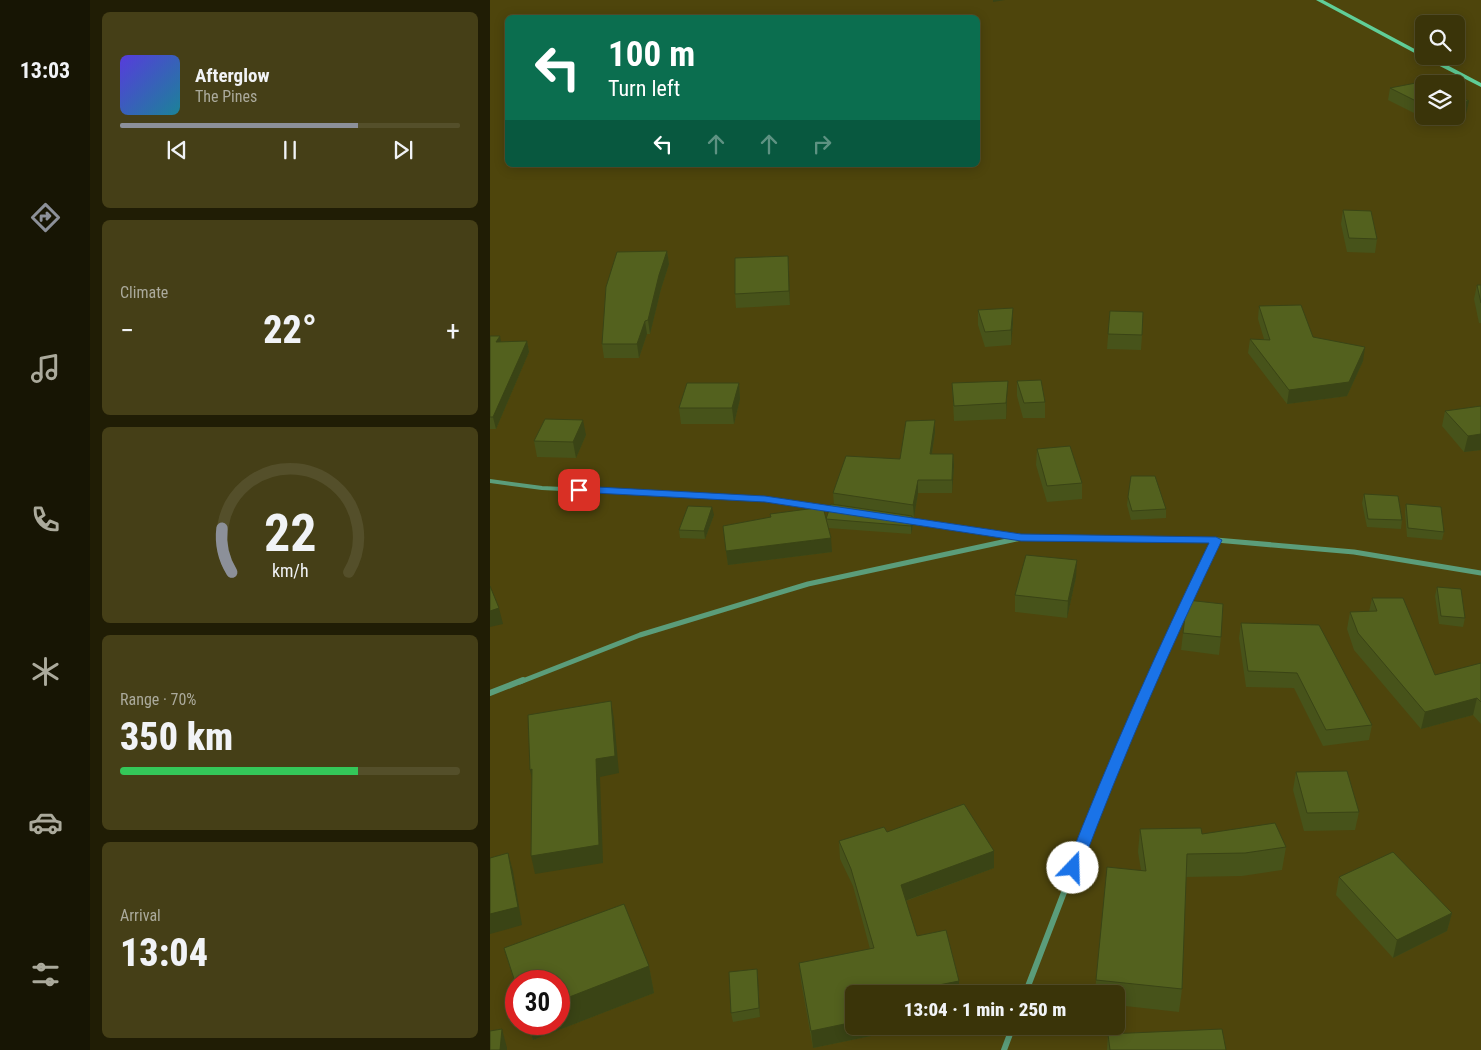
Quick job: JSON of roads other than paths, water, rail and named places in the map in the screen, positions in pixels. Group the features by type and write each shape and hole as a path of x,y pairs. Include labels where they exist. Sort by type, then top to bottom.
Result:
{"street":[{"path":"1319,0 1415,51"},
{"path":"1442,65 1481,85"},
{"path":"490,693 640,635 808,584 1021,538 1216,540 1354,552 1481,573"},
{"path":"1028,985 1101,796 1164,648 1216,540"},
{"path":"1004,1050 1010,1035"}],"lane":[{"path":"490,482 542,488 765,499 834,510"},
{"path":"903,520 1021,538"}]}
